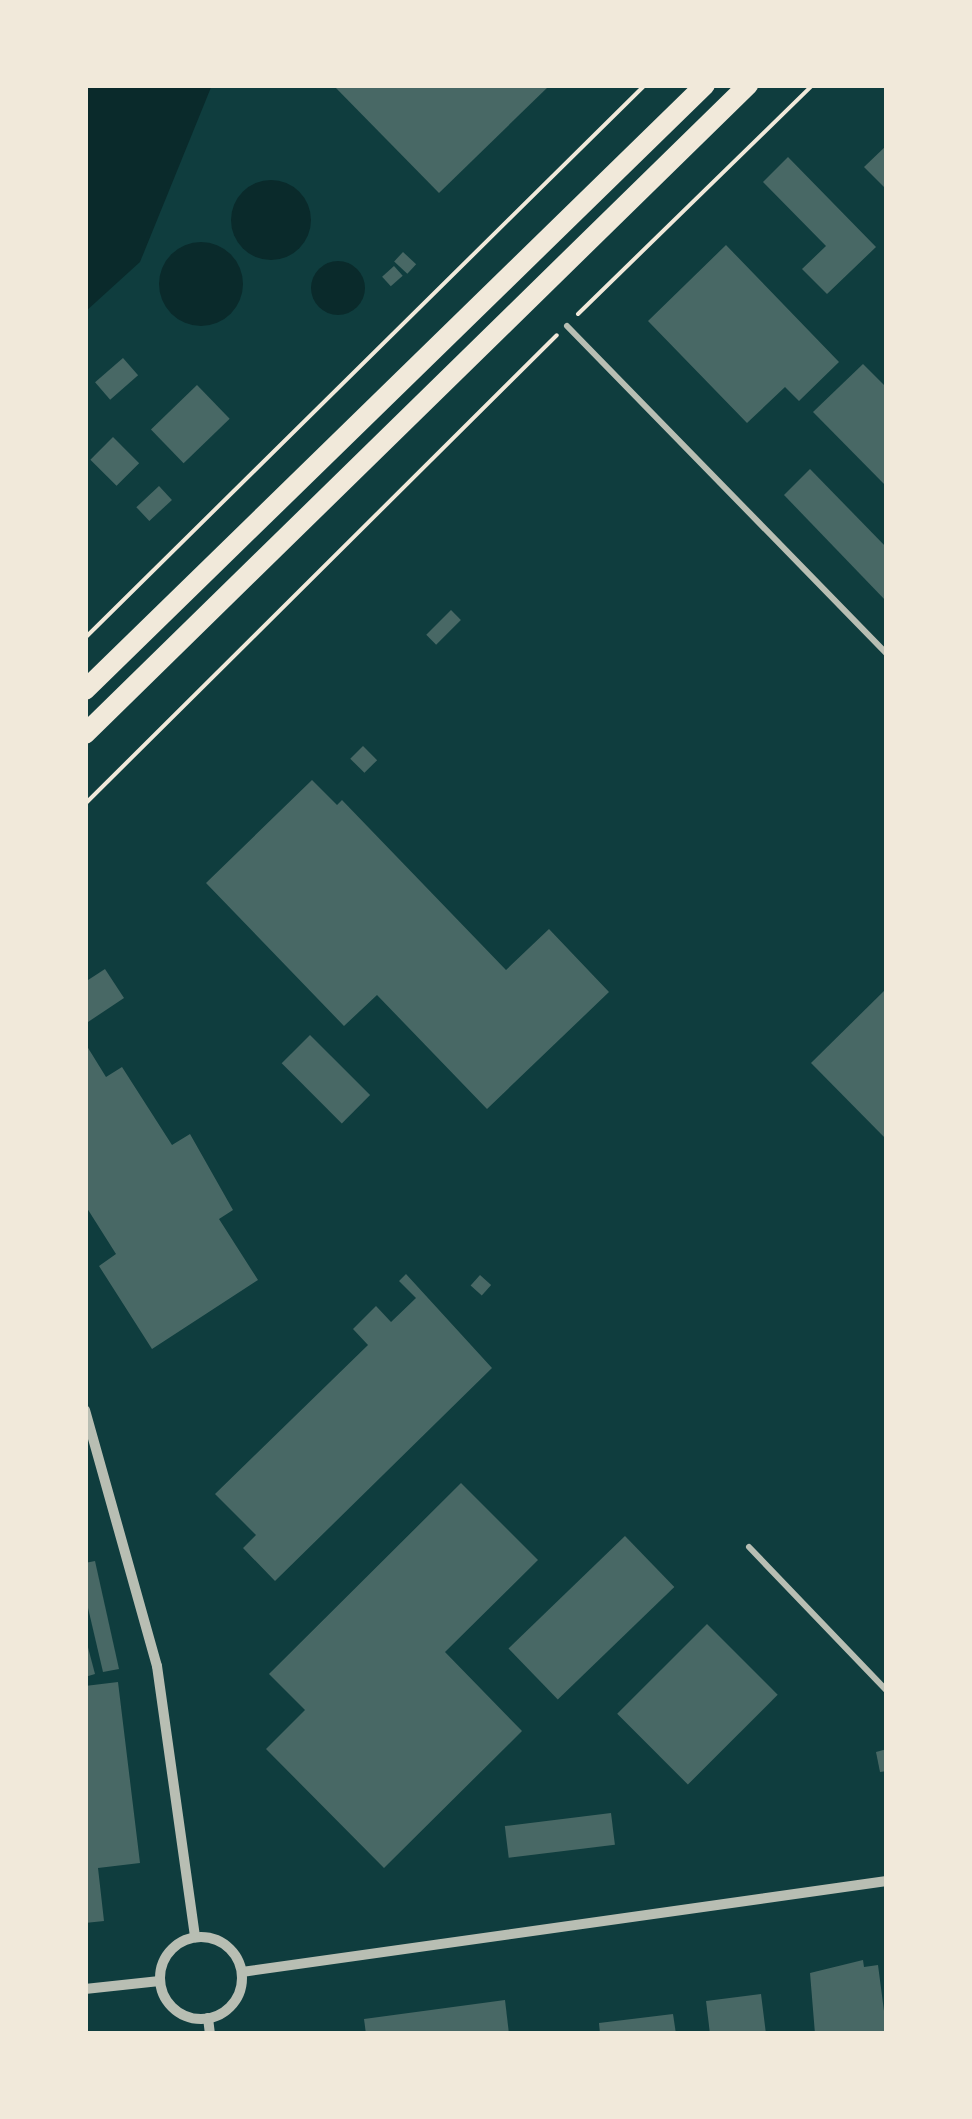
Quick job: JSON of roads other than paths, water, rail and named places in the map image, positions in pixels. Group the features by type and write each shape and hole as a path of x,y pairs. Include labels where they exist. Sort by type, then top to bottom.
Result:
{"main road":[{"path":"85,690 705,85"},
{"path":"85,734 748,85"},
{"path":"85,676 123,654"}],"street":[{"path":"85,1410 157,1666 195,1937"},
{"path":"242,1972 887,1882"},
{"path":"195,1937 230,1948 242,1972 237,1999 208,2018 178,2012 160,1980 169,1951 195,1937"},
{"path":"85,1990 160,1980"},
{"path":"208,2018 210,2034"}],"lane":[{"path":"567,326 887,654"},
{"path":"749,1547 887,1691"}],"water":[{"path":"85,85 212,85 140,262 85,312"},
{"path":"271,180 286,183 299,192 308,205 308,235 299,248 286,257 271,260 256,257 243,248 234,235 231,220 234,205 243,192 256,183"},
{"path":"201,242 217,245 231,254 240,268 240,300 231,314 217,323 201,326 185,323 171,314 162,300 159,284 162,268 171,254 185,245"},
{"path":"338,261 357,269 365,288 357,307 338,315 319,307 311,288 319,269"}]}
